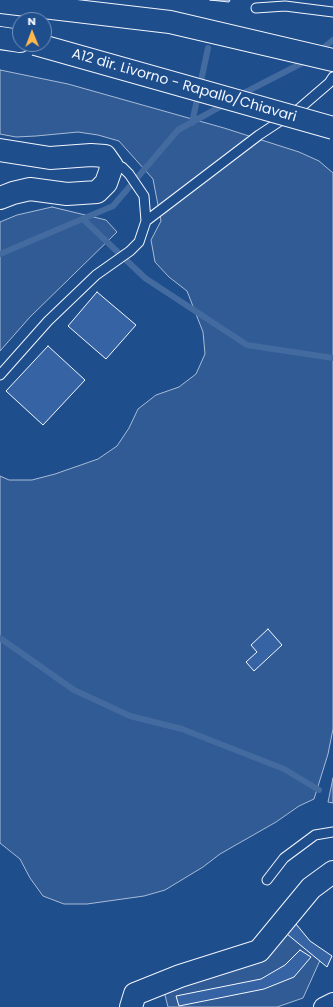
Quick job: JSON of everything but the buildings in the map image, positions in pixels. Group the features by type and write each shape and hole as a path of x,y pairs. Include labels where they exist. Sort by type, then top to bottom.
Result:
{"main road":[{"path":"0,2 170,22 333,60"},
{"path":"0,38 12,40"},
{"name":"A12 dir. Livorno - Rapallo/Chiavari","path":"52,49 333,128"},
{"path":"0,150 50,158 91,155 105,156 112,166 106,183 98,192 67,194 30,189 0,198"},
{"path":"131,1007 135,994 180,976 259,951 311,888 333,872"}],"street":[{"path":"323,1007 333,1002"}],"lane":[{"path":"256,8 285,6 333,12"},
{"path":"146,221 259,135 300,108 333,78"},
{"path":"0,375 48,321 96,275 130,251 139,242 146,221 144,196 122,166 112,166"},
{"path":"267,880 284,858 315,835 333,832"}],"shaded area":[{"path":"0,70 68,84 224,128 299,152 319,161 333,173 333,729 328,754 314,799 299,806 276,822 220,854 203,867 165,890 144,896 87,904 64,904 43,896 30,878 20,859 0,843 0,476 9,480 32,480 55,474 98,459 117,446 129,428 138,409 156,395 179,387 196,374 205,354 203,332 187,291 169,277 155,262 151,240 161,221 153,179 119,141 98,135 78,132 16,137 0,134"},
{"path":"52,207 106,220 117,232 30,317 0,351 0,222 17,215"},
{"path":"333,778 333,803 328,802"},
{"path":"281,925 322,956 303,998 277,1007 168,1007 162,983 259,951"}],"waterway":[{"path":"318,52 333,40"},
{"path":"192,123 208,48"},
{"path":"240,95 306,61"},
{"path":"0,254 113,206 178,130 225,104"},
{"path":"83,219 145,278 247,345 333,358"},
{"path":"0,638 74,690 130,716 182,729 284,769 319,790"}]}
